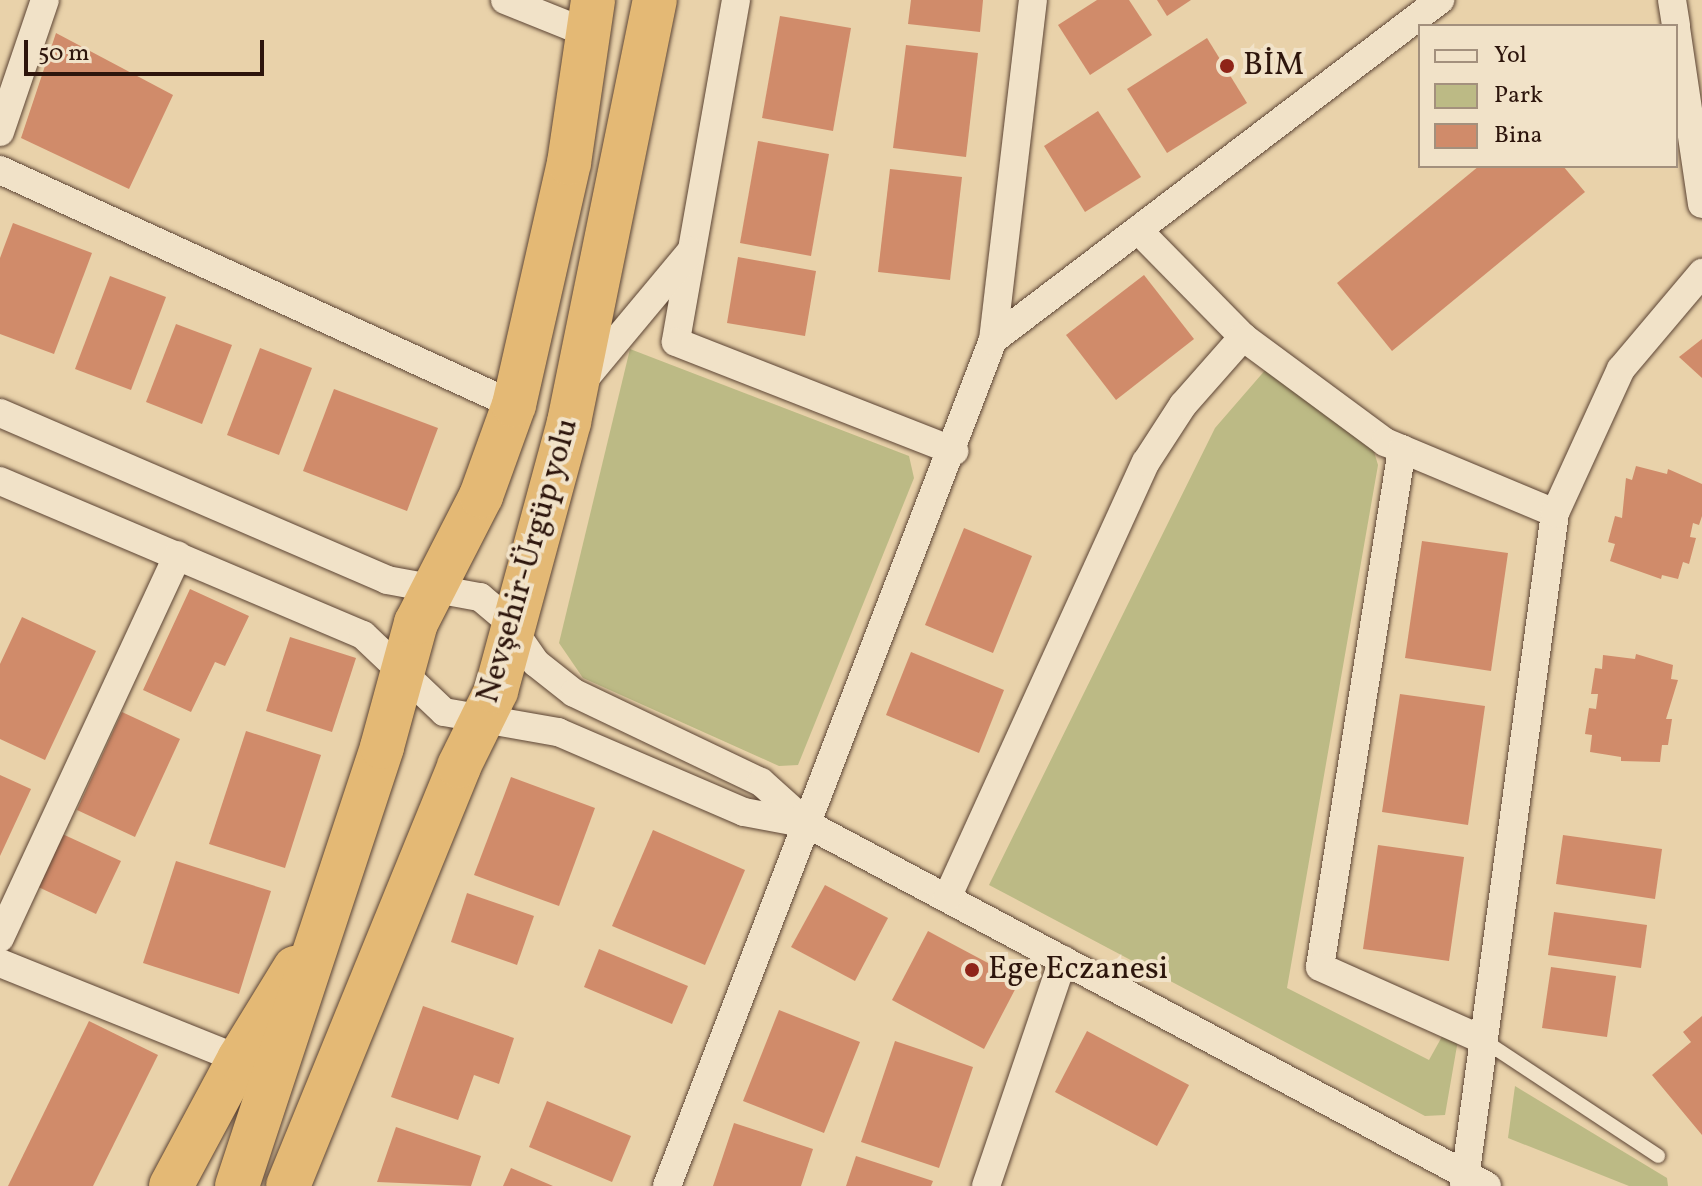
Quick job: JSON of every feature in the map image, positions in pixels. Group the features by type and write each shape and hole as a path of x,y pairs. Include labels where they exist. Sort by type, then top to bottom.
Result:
{"highway":[{"name":"Nevşehir-Ürgüp yolu","path":"288,1186 459,766 483,721 512,630 576,389 655,0"},
{"name":"Nevşehir-Ürgüp yolu","path":"237,1186 330,911 416,623 481,496 514,405 569,163 592,18"},
{"path":"171,1186 239,1059 330,911"}],"street":[{"path":"0,132 45,0"},
{"path":"505,0 592,18"},
{"path":"736,0 676,342 954,451"},
{"path":"667,1186 954,451 993,340 1033,0"},
{"path":"993,340 1138,230 1408,12 1440,0"},
{"path":"1672,0 1676,24"},
{"path":"1678,41 1702,204"},
{"path":"0,170 514,405"},
{"path":"1138,230 1243,337 1385,442 1555,513"},
{"path":"576,389 691,251"},
{"path":"1472,1182 1483,1040 1555,513 1621,369 1702,273"},
{"path":"947,898 1146,462 1183,405 1243,337"},
{"path":"0,413 387,580 480,597 512,630 536,663 574,693 761,782 809,825 1472,1182 1511,1186"},
{"path":"1402,449 1320,967 1483,1040"},
{"path":"0,481 363,635 402,669 427,701 462,718 520,722 558,732 744,812 809,825"},
{"path":"0,938 178,555"},
{"path":"986,1186 1063,960"},
{"path":"0,963 239,1059"}],"lane":[{"path":"1483,1040 1658,1156"}],"green space":[{"path":"630,349 909,456 914,478 798,765 779,766 583,678 559,643"},
{"path":"1267,368 1372,445 1378,465 1287,988 1429,1060 1444,1033 1458,1040 1445,1115 1425,1116 989,885 1215,428"},
{"path":"1515,1086 1667,1178 1668,1186 1629,1186 1508,1138"}],"building":[{"path":"911,0 983,0 980,32 908,24"},
{"path":"1097,0 1129,0 1152,35 1090,75 1058,25"},
{"path":"1157,0 1191,0 1167,16"},
{"path":"780,16 851,28 833,131 762,118"},
{"path":"56,33 173,95 129,189 21,138"},
{"path":"1207,38 1247,103 1167,153 1127,89"},
{"path":"906,45 978,53 966,157 893,148"},
{"path":"1098,111 1141,177 1085,212 1044,146"},
{"path":"758,141 829,154 811,256 740,243"},
{"path":"1477,168 1565,168 1585,192 1392,351 1337,283"},
{"path":"890,169 962,177 950,280 878,272"},
{"path":"13,223 92,253 54,354 0,334 0,258"},
{"path":"738,257 816,271 805,336 727,323"},
{"path":"1144,275 1194,339 1116,400 1066,335"},
{"path":"110,276 166,297 131,390 75,369"},
{"path":"176,324 232,345 202,424 146,402"},
{"path":"1702,339 1702,378 1679,357"},
{"path":"260,348 312,368 279,455 227,435"},
{"path":"334,389 438,428 407,511 303,471"},
{"path":"1636,466 1667,474 1668,469 1702,484 1702,516 1699,525 1693,523 1690,537 1696,538 1689,564 1683,562 1678,579 1662,575 1661,579 1610,561 1615,544 1608,542 1615,516 1622,518 1626,478 1632,480"},
{"path":"964,528 1032,556 993,653 925,625"},
{"path":"1422,541 1508,553 1491,671 1405,658"},
{"path":"190,589 249,616 225,666 215,662 191,712 143,690"},
{"path":"22,617 96,651 45,760 0,739 0,664"},
{"path":"290,637 356,658 332,732 266,711"},
{"path":"911,652 1004,690 979,753 886,715"},
{"path":"1636,654 1673,665 1671,679 1678,680 1666,719 1672,719 1668,745 1662,745 1660,762 1621,761 1621,757 1590,752 1592,735 1585,734 1589,708 1596,709 1598,694 1591,694 1595,668 1602,669 1603,655 1635,659"},
{"path":"1400,694 1485,706 1468,825 1382,812"},
{"path":"122,712 180,739 135,837 77,810"},
{"path":"246,731 321,755 285,868 209,844"},
{"path":"0,775 31,789 0,856"},
{"path":"511,777 595,808 559,906 474,875"},
{"path":"653,830 745,870 705,965 612,926"},
{"path":"58,832 121,861 96,914 34,885"},
{"path":"1563,835 1662,849 1655,899 1556,884"},
{"path":"1378,845 1464,857 1449,961 1363,949"},
{"path":"176,861 271,891 239,994 143,963"},
{"path":"825,885 888,918 855,981 791,947"},
{"path":"467,893 534,916 517,965 451,942"},
{"path":"1554,912 1647,925 1641,968 1548,955"},
{"path":"928,931 1020,980 984,1049 892,1000"},
{"path":"599,949 688,986 672,1024 584,987"},
{"path":"1551,967 1616,976 1607,1037 1542,1028"},
{"path":"423,1006 514,1038 499,1084 474,1075 458,1120 391,1097"},
{"path":"779,1010 860,1042 824,1133 743,1101"},
{"path":"1702,1016 1702,1135 1652,1075 1691,1042 1683,1032"},
{"path":"89,1021 158,1055 93,1186 8,1186"},
{"path":"1087,1031 1189,1085 1157,1146 1055,1092"},
{"path":"895,1041 973,1067 939,1168 861,1142"},
{"path":"547,1101 631,1136 612,1182 529,1147"},
{"path":"734,1123 813,1149 801,1186 713,1186"},
{"path":"396,1127 481,1156 471,1186 377,1182"},
{"path":"856,1156 933,1181 931,1186 846,1186"},
{"path":"511,1168 553,1186 503,1186"}],"place":[{"name":"BİM","path":"1227,66"},
{"name":"Ege Eczanesi","path":"972,970"}]}
